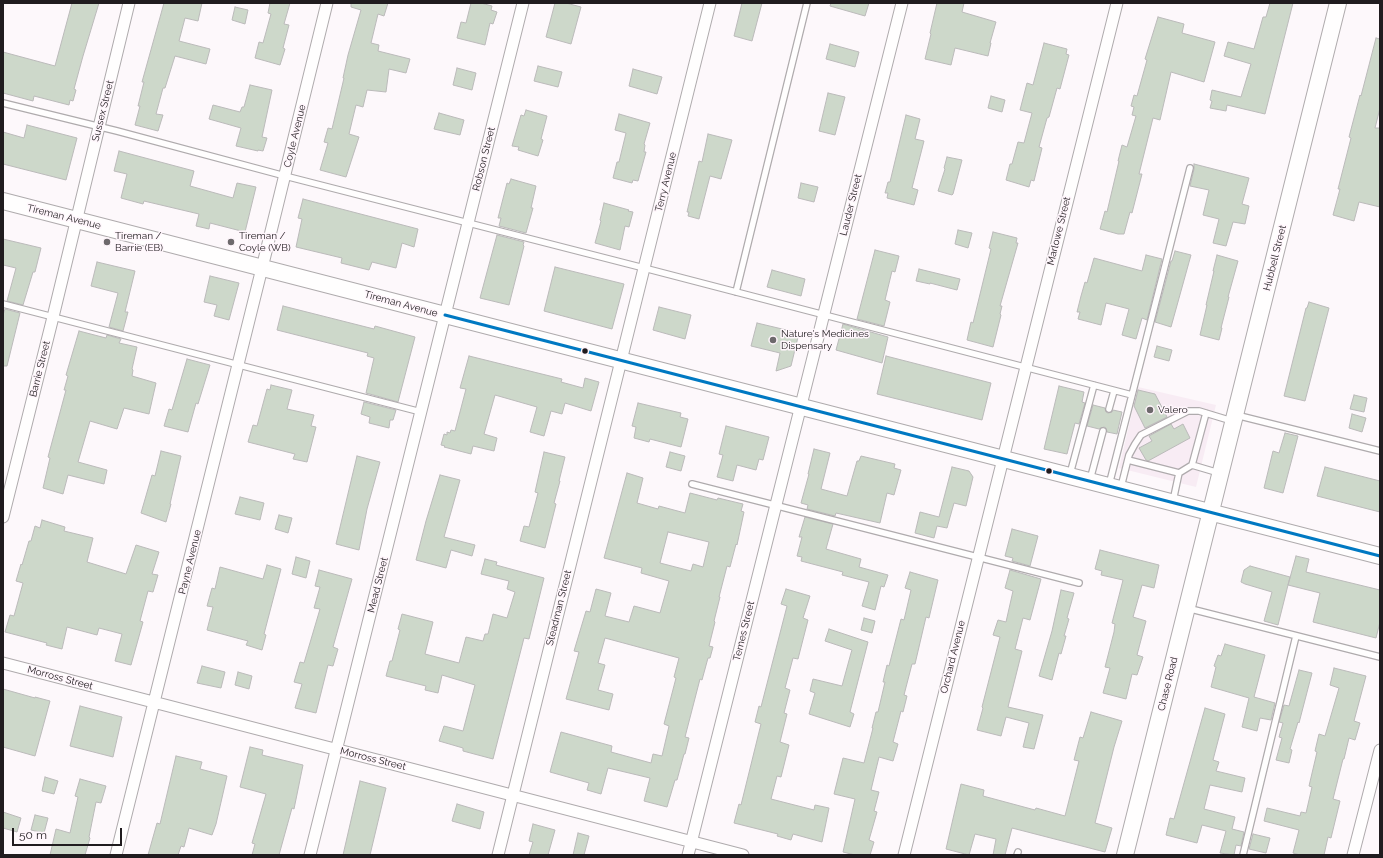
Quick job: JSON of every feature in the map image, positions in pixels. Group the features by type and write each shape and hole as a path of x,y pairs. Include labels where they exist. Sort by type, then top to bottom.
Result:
{"street":[{"name":"Sussex Street","path":"77,220 129,3"},
{"name":"Coyle Avenue","path":"262,268 327,3"},
{"name":"Robson Street","path":"445,315 523,3"},
{"name":"Terry Avenue","path":"621,361 710,3"},
{"name":"Lauder Street","path":"800,407 902,3"},
{"name":"Marlowe Street","path":"1002,460 1117,3"},
{"name":"Hubbell Street","path":"1211,513 1338,3"},
{"name":"Tireman Avenue","path":"3,201 1002,460 1380,556"},
{"name":"Barrie Street","path":"3,517 77,220"},
{"name":"Payne Avenue","path":"116,855 262,268"},
{"name":"Mead Street","path":"310,855 445,315"},
{"name":"Steadman Street","path":"498,855 621,361"},
{"name":"Ternes Street","path":"688,855 800,407"},
{"name":"Orchard Avenue","path":"904,855 1002,460"},
{"name":"Chase Road","path":"1125,855 1211,513"},
{"name":"Morross Street","path":"3,663 744,855"},
{"path":"1354,855 1380,750"}],"lane":[{"path":"736,292 807,3"},
{"path":"3,103 1132,395"},
{"path":"1114,488 1132,395 1190,168"},
{"path":"3,304 421,412"},
{"path":"1070,477 1094,386"},
{"path":"1109,409 1114,391"},
{"path":"1114,488 1135,444 1141,435 1188,411 1199,410 1206,413 1235,418 1380,451"},
{"path":"1172,503 1179,474 1192,466 1206,413"},
{"path":"1089,482 1103,430"},
{"path":"1128,460 1179,474"},
{"path":"1192,466 1221,474"},
{"path":"692,484 1079,583"},
{"path":"1187,608 1380,657"},
{"path":"1243,855 1296,636"}],"shaded area":[{"path":"1138,387 1216,405 1196,487 1119,468"}],"building":[{"path":"72,3 99,3 74,89 76,90 73,101 70,100 69,105 34,96 33,101 3,93 3,52 55,66"},
{"path":"164,3 202,3 198,21 185,18 179,41 210,49 206,64 175,56 165,88 163,88 156,114 163,115 158,131 135,125 144,82 142,82"},
{"path":"270,3 290,3 284,24 289,25 283,48 285,49 280,65 255,58 259,42 263,43 271,14 268,13"},
{"path":"351,3 388,3 384,16 378,14 371,43 379,45 378,51 410,59 406,73 389,69 386,92 367,90 363,107 356,105 349,134 359,137 346,177 320,170 328,143 324,142 328,128 332,129 348,55 361,10 351,7"},
{"path":"471,3 481,3 492,6 491,10 497,12 493,24 490,23 485,45 457,38 461,22 466,23"},
{"path":"555,3 566,3 581,7 571,44 546,37"},
{"path":"742,3 762,3 752,41 734,36"},
{"path":"831,3 869,3 865,16 830,6"},
{"path":"937,3 964,3 962,12 996,22 988,56 955,48 951,65 925,59"},
{"path":"1270,3 1293,3 1265,114 1227,105 1226,111 1210,108 1212,101 1210,100 1212,90 1241,97 1251,64 1224,56 1228,42 1254,49 1263,17 1266,17"},
{"path":"235,7 248,10 245,24 232,20"},
{"path":"1158,17 1184,24 1182,33 1215,42 1204,82 1171,72 1160,120 1153,118 1139,174 1142,174 1132,213 1130,212 1124,234 1118,234 1100,229 1105,211 1107,212 1122,145 1127,147 1136,116 1132,115 1134,107 1131,106 1134,95 1137,96 1147,60 1145,59"},
{"path":"1376,38 1380,39 1380,108 1375,128 1380,128 1380,207 1359,202 1354,221 1333,215 1351,138 1349,137"},
{"path":"1044,43 1067,49 1066,54 1069,55 1060,89 1057,88 1049,117 1047,118 1039,147 1042,148 1034,181 1031,180 1029,187 1006,180 1018,142 1024,143 1032,113 1020,110 1027,83 1033,85"},
{"path":"830,44 859,52 855,67 826,59"},
{"path":"538,66 562,72 558,87 534,81"},
{"path":"457,68 476,73 472,90 453,85"},
{"path":"633,69 662,77 657,94 629,86"},
{"path":"250,85 272,90 262,137 267,138 263,151 236,146 241,128 209,119 213,105 240,112 242,107 244,107"},
{"path":"828,93 845,97 835,135 819,131"},
{"path":"991,96 1005,100 1002,112 988,108"},
{"path":"526,110 547,116 541,139 543,140 538,156 518,150 519,147 512,146 521,115 524,116"},
{"path":"439,113 464,120 460,135 434,129"},
{"path":"619,114 650,123 644,144 644,152 646,152 638,181 633,180 632,183 613,178 617,162 619,162 626,133 615,130"},
{"path":"906,115 920,119 915,139 924,141 912,188 918,190 914,205 887,198 888,193 885,193 888,182 890,182"},
{"path":"27,125 77,138 66,180 3,164 3,132 24,138"},
{"path":"708,134 732,140 721,179 710,176 699,219 688,216 689,212 687,212 699,161 702,162"},
{"path":"119,151 194,171 190,186 233,198 237,183 256,187 245,232 210,223 209,229 196,226 199,214 144,201 143,204 121,198 127,174 114,171"},
{"path":"947,157 962,160 952,195 938,191"},
{"path":"1194,164 1249,178 1242,204 1249,206 1245,224 1233,222 1226,246 1213,243 1219,219 1203,215 1209,190 1190,186"},
{"path":"511,179 536,186 531,208 533,208 526,233 499,226 501,218 498,218 507,183 509,184"},
{"path":"801,183 818,187 814,202 798,198"},
{"path":"303,199 418,229 414,247 402,243 396,268 372,262 369,270 341,263 342,258 296,247 302,219 298,218"},
{"path":"604,203 633,212 629,227 625,226 620,250 595,243"},
{"path":"958,230 972,233 968,248 955,244"},
{"path":"993,232 1017,238 1016,243 1018,243 1000,306 1002,306 1001,315 993,347 967,340 971,322 973,323 991,249 989,248"},
{"path":"497,235 524,242 509,305 480,298"},
{"path":"3,239 41,248 35,272 33,272 23,305 7,301 16,268 3,265"},
{"path":"875,250 899,256 895,272 892,271 885,300 890,302 884,326 857,319"},
{"path":"1175,251 1191,255 1171,327 1155,322"},
{"path":"1146,255 1162,259 1147,320 1142,318 1136,339 1122,335 1129,309 1106,303 1101,325 1078,319 1080,312 1077,312 1081,296 1085,282 1087,283 1094,258 1142,271"},
{"path":"1217,255 1238,261 1228,297 1219,340 1200,335"},
{"path":"97,262 135,271 125,312 128,312 123,331 109,327 118,293 91,286"},
{"path":"555,267 624,284 612,329 544,311"},
{"path":"919,269 960,279 957,290 916,281"},
{"path":"772,270 805,279 801,296 767,287"},
{"path":"210,276 239,283 229,320 214,316 217,305 204,302"},
{"path":"1309,302 1329,308 1305,401 1284,396 1306,308"},
{"path":"283,306 374,329 375,326 415,337 398,402 366,393 374,358 367,356 368,353 277,330"},
{"path":"659,307 691,315 685,339 653,330"},
{"path":"5,309 20,313 7,366 3,366 3,315"},
{"path":"757,323 799,333 791,366 776,371 780,353 751,346"},
{"path":"843,324 888,337 882,363 836,350"},
{"path":"79,331 106,338 107,335 121,339 119,343 137,347 132,376 156,383 149,414 124,408 117,429 90,421 78,462 107,470 104,484 68,475 63,494 43,488 50,458 48,457 66,390 64,390 68,376 66,375"},
{"path":"1157,346 1172,350 1169,361 1154,357"},
{"path":"469,356 562,379 561,382 583,388 585,378 599,382 591,411 565,403 562,414 551,411 544,436 530,432 537,407 495,395 484,434 497,438 494,451 473,446 471,454 444,447 445,446 441,445 444,434 447,435 447,432 450,433 451,430 455,431 466,389 460,388"},
{"path":"886,356 991,383 982,420 877,394"},
{"path":"187,359 210,365 198,404 196,403 188,432 164,426 169,409 172,410"},
{"path":"271,385 292,390 287,409 314,415 311,426 316,427 307,462 293,459 295,454 248,442 253,425 257,426 267,389 270,390"},
{"path":"1059,386 1084,392 1082,402 1085,403 1079,424 1075,423 1067,454 1044,449"},
{"path":"1138,390 1155,394 1167,417 1145,428 1134,406"},
{"path":"1354,395 1367,398 1364,412 1350,409"},
{"path":"364,402 396,410 393,420 390,420 389,428 369,423 370,417 361,414"},
{"path":"638,403 681,413 680,417 688,419 681,447 650,439 649,442 634,438 636,427 632,426"},
{"path":"1093,405 1105,408 1106,412 1108,413 1112,412 1113,410 1122,412 1117,434 1107,432 1106,428 1104,427 1099,429 1087,426"},
{"path":"1352,414 1366,418 1362,432 1349,428"},
{"path":"1171,424 1174,429 1183,424 1190,438 1148,461 1146,460 1139,448 1152,441 1149,436"},
{"path":"726,426 769,437 763,460 759,459 756,470 737,465 733,481 717,477 723,455 719,454"},
{"path":"1285,433 1298,436 1283,493 1264,488 1273,451 1279,453"},
{"path":"814,449 830,453 821,489 847,496 857,461 859,461 861,456 895,464 894,468 901,470 894,495 887,493 880,523 836,513 835,516 807,509 808,505 801,503"},
{"path":"161,451 181,456 166,522 141,513 152,475 155,476"},
{"path":"544,452 565,457 554,503 556,504 545,548 520,541 524,526 529,527 538,493 535,492"},
{"path":"670,452 685,456 681,471 666,467"},
{"path":"357,456 380,462 367,509 359,550 336,544"},
{"path":"952,467 969,471 973,477 966,506 954,503 947,528 937,526 934,538 915,533 920,512 939,517"},
{"path":"1325,467 1380,481 1380,512 1317,496"},
{"path":"627,473 643,478 637,503 658,509 659,506 685,513 690,493 717,500 718,498 743,504 741,511 744,512 737,545 736,544 730,567 727,566 719,597 709,646 713,647 710,658 708,658 702,680 700,679 685,737 689,738 685,754 667,807 644,801 650,778 608,768 601,794 587,790 589,783 550,772 561,732 612,746 611,752 651,763 653,754 662,756 669,726 664,724 676,678 674,677 679,658 605,638 598,663 605,665 598,690 613,694 609,710 566,699 579,652 574,651 586,611 590,612 596,589 611,593 605,616 629,622 634,606 660,613 669,581 641,573 642,568 604,558","holes":["668,532 709,542 703,567 693,564 691,571 660,563"]},
{"path":"440,475 460,480 444,537 475,545 472,556 451,550 446,568 416,560"},
{"path":"240,497 264,503 260,520 235,514"},
{"path":"279,515 292,518 288,533 275,529"},
{"path":"805,517 833,524 826,549 861,559 859,567 888,575 884,587 881,586 875,610 862,606 869,582 842,575 843,572 801,561 802,557 797,556 802,537 799,537"},
{"path":"42,520 65,527 64,531 93,538 87,562 126,574 136,545 159,552 152,574 158,575 153,592 148,591 140,621 143,622 131,665 115,661 122,634 99,628 97,635 67,627 62,649 46,645 47,643 5,632 10,615 14,616 23,583 16,581 21,564 22,565 29,541 31,541 35,526 40,528"},
{"path":"1012,529 1038,536 1030,566 1012,561 1013,558 1005,556"},
{"path":"1100,550 1159,565 1154,588 1142,585 1133,617 1146,621 1137,655 1143,657 1137,675 1132,674 1126,699 1103,693 1110,668 1105,667 1114,632 1115,624 1112,623 1123,580 1101,575 1102,571 1095,569"},
{"path":"1296,556 1309,559 1306,572 1380,590 1380,622 1376,638 1313,622 1320,593 1288,585"},
{"path":"296,557 310,561 306,578 292,574"},
{"path":"485,559 497,562 496,565 544,578 529,639 524,638 493,759 463,751 463,748 439,741 444,726 463,731 475,685 442,675 438,693 425,690 426,686 386,676 390,661 392,661 400,630 398,629 402,614 433,622 425,654 459,663 466,637 483,641 485,634 488,634 493,614 507,618 515,592 507,589 509,581 481,574"},
{"path":"267,565 281,569 264,634 266,635 262,650 246,645 248,641 207,630 213,607 207,606 212,588 215,589 220,567 263,579"},
{"path":"1250,566 1290,577 1278,625 1264,621 1272,592 1241,582 1244,570"},
{"path":"319,570 352,579 333,647 338,649 333,666 328,665 316,713 295,708 302,684 294,682 300,662 304,663 320,609 314,608 320,587 315,586"},
{"path":"1010,570 1041,579 1030,620 1023,618 1015,649 1022,651 1008,707 1043,715 1034,749 1023,747 1029,723 1006,717 1001,736 977,730 1000,637 993,635 998,620 1006,622 1013,591 1005,588"},
{"path":"910,572 938,580 929,618 926,617 915,664 912,664 904,695 907,696 903,712 901,711 893,742 898,744 893,761 879,757 871,790 879,792 874,811 877,812 869,840 874,842 870,855 855,855 843,852 855,799 834,794 843,758 864,763 876,712 878,712 885,682 883,682 887,665 889,666 901,619 904,620 911,590 905,588"},
{"path":"786,589 810,596 803,618 808,620 798,659 793,658 785,688 790,690 784,713 787,714 780,742 789,745 781,777 777,776 771,799 814,810 815,805 829,808 822,842 793,834 791,840 777,836 778,834 734,823 739,804 741,805 761,724 755,722 759,706 761,707 787,606 781,604"},
{"path":"1061,590 1074,593 1067,618 1069,619 1064,636 1066,636 1061,654 1059,653 1052,680 1039,676 1052,631"},
{"path":"864,618 875,621 872,633 861,630"},
{"path":"829,629 868,642 850,712 854,714 850,727 809,714 815,693 810,691 813,679 842,686 852,650 825,641"},
{"path":"1225,644 1265,655 1254,697 1275,703 1271,720 1260,718 1257,731 1242,727 1249,698 1211,687 1216,667 1214,666 1218,655 1221,656"},
{"path":"202,666 225,672 221,688 197,683"},
{"path":"1334,668 1366,676 1354,721 1360,723 1355,740 1349,738 1343,759 1333,799 1340,801 1331,838 1328,837 1324,855 1300,855 1293,853 1299,830 1264,821 1267,808 1300,816 1301,812 1306,813 1312,787 1309,786 1317,752 1315,751 1319,734 1325,736 1339,688 1330,685"},
{"path":"1299,670 1312,673 1299,723 1298,722 1290,749 1292,750 1289,763 1276,760 1282,738 1279,737 1283,723 1279,722 1284,705 1289,706"},
{"path":"238,672 252,676 249,689 235,685"},
{"path":"3,689 50,701 35,756 3,747"},
{"path":"80,706 122,717 113,757 70,746"},
{"path":"1205,708 1225,714 1213,760 1219,762 1216,771 1245,778 1242,792 1210,785 1204,809 1235,817 1232,829 1244,832 1241,846 1236,845 1234,855 1220,853 1226,831 1202,825 1197,843 1166,835 1170,818 1174,819"},
{"path":"1091,712 1122,721 1095,823 1112,828 1105,852 1012,828 1005,855 993,855 996,839 975,834 969,855 946,849 961,784 984,790 983,796 1035,810 1036,808 1065,816 1079,761 1074,760 1080,737 1083,738"},
{"path":"250,747 263,750 262,755 303,765 294,809 292,808 279,855 252,855 255,844 252,843 266,794 240,787"},
{"path":"176,756 202,762 200,769 227,776 216,824 212,835 189,828 184,847 181,846 178,855 148,855 157,823 160,824"},
{"path":"45,777 58,781 54,794 42,791"},
{"path":"80,779 106,786 101,803 96,802 90,838 85,855 50,855 56,829 70,833 78,797 75,796"},
{"path":"360,781 386,788 370,855 343,855"},
{"path":"457,804 484,812 480,829 452,821"},
{"path":"3,812 21,818 17,832 3,828"},
{"path":"35,815 48,818 44,833 31,830"},
{"path":"533,824 555,830 548,855 529,855 533,842 529,841"},
{"path":"578,833 589,836 584,855 573,855"},
{"path":"1253,834 1270,838 1266,853 1249,849"}],"transit line":[{"path":"445,315 1380,556"}],"place":[{"name":"Tireman / Barrie (EB)","path":"107,242"},
{"name":"Tireman / Coyle (WB)","path":"231,242"},
{"name":"Nature's Medicines Dispensary","path":"773,340"},
{"name":"Valero","path":"1150,410"}]}
